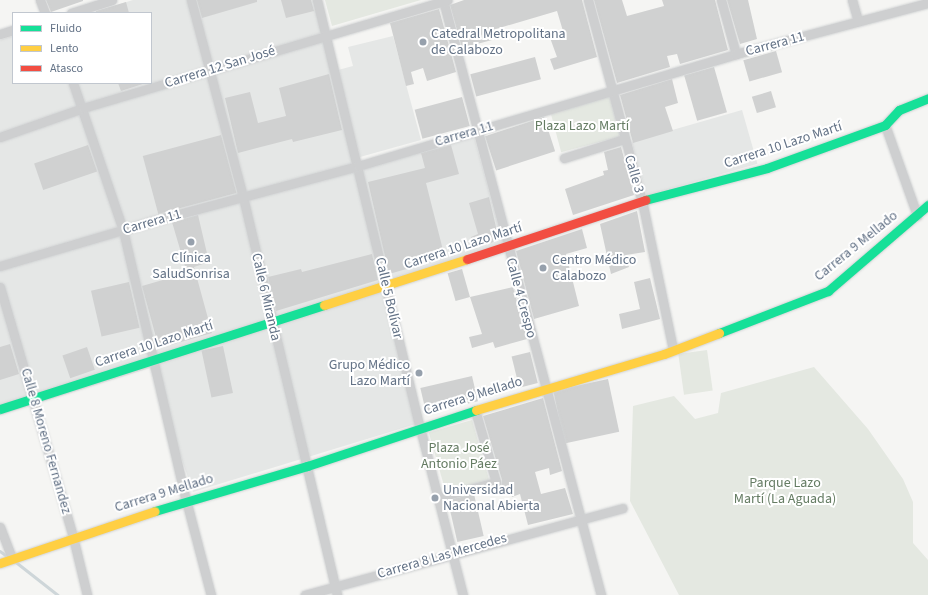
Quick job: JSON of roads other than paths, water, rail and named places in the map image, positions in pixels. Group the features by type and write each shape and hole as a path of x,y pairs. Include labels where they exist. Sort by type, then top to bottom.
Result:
{"street":[{"path":"40,0 45,12"},
{"path":"73,12 112,0"},
{"name":"Calle 6 Miranda","path":"191,0 243,197 271,321 337,595"},
{"name":"Calle 5 Bolívar","path":"317,0 420,428 463,595"},
{"name":"Carrera 12 San José","path":"0,137 83,108 210,71 326,34 444,0"},
{"name":"Calle 4 Crespo","path":"444,0 507,246 601,595"},
{"name":"Calle 3","path":"588,0 624,139 642,200 673,350"},
{"path":"721,0 736,54"},
{"path":"852,0 858,22"},
{"name":"Carrera 11","path":"0,266 123,230 358,166 736,54 928,3"},
{"path":"0,34 12,30"},
{"path":"73,84 83,108 123,230 186,500 211,595"},
{"name":"Carrera 10 Lazo Martí","path":"0,408 507,246 642,200 767,168 885,125 899,110 928,98"},
{"path":"885,125 917,215"},
{"path":"564,158 624,139"},
{"name":"Carrera 9 Mellado","path":"0,563 73,537 186,500 307,466 475,410 673,350 828,291 928,205"},
{"name":"Calle 8 Moreno Fernandez","path":"0,288 73,537 87,595"},
{"path":"439,497 496,482 475,410"},
{"name":"Carrera 8 Las Mercedes","path":"305,595 453,552 622,508"},
{"path":"0,526 12,559"}],"waterway":[{"path":"0,551 7,556"},
{"path":"16,562 58,595"}],"place":[{"name":"Catedral Metropolitana de Calabozo","path":"423,42"},
{"name":"Clínica SaludSonrisa","path":"191,242"},
{"name":"Centro Médico Calabozo","path":"543,268"},
{"name":"Grupo Médico Lazo Martí","path":"419,373"},
{"name":"Universidad Nacional Abierta","path":"435,498"}],"park label":[{"name":"Plaza Lazo Martí","path":"582,126"},
{"name":"Plaza José Antonio Páez","path":"459,456"},
{"name":"Parque Lazo Martí (La Aguada)","path":"785,492"}]}
